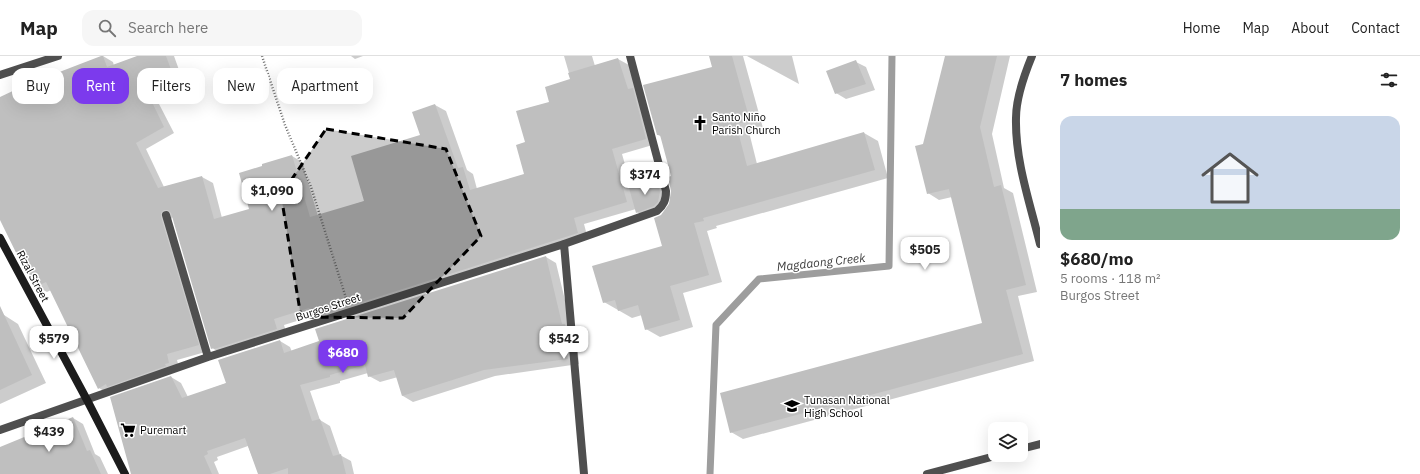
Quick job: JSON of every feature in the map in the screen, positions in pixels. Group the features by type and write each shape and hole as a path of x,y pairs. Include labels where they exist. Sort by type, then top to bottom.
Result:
{"main road":[{"name":"Rizal Street","path":"0,238 125,474"}],"street":[{"path":"0,75 58,56"},
{"name":"Burgos Street","path":"0,430 208,357 564,244 657,211 663,206 666,199 666,191 630,56"},
{"path":"1032,56 1025,72 1016,119 1020,164 1040,244"},
{"path":"166,215 208,357"},
{"path":"564,244 584,474"},
{"path":"1028,447 1040,444"},
{"path":"927,474 988,458"}],"path":[{"path":"262,56 286,125 311,187 350,311"}],"highlighted area":[{"path":"326,129 446,149 481,236 403,318 301,317 281,195"}],"building":[{"path":"101,56 103,56 107,67 137,56 166,56 170,68 137,68 137,104 153,104 164,127 136,143 158,188 202,176 214,219 249,209 239,173 292,155 310,217 364,201 351,156 420,135 412,112 435,104 458,168 463,167 470,190 524,174 516,145 525,142 516,111 549,102 545,87 570,79 568,73 618,58 628,89 633,88 646,139 612,149 627,202 574,218 578,233 312,318 309,308 274,319 277,329 214,349 211,349 171,213 168,210 164,210 161,213 161,217 199,345 167,354 169,363 165,364 166,366 107,387 106,384 98,389 46,282 35,287 28,272 26,273 0,220 0,97 12,91 12,104 64,104 64,70"},
{"path":"709,56 732,56 750,121 736,124 747,166 864,132 875,170 703,218 704,221 694,223 709,275 670,286 680,320 645,330 638,305 618,311 615,300 603,303 592,266 662,246 654,218 661,215 669,204 671,191 668,177 671,176 660,135 657,135 643,85 712,67"},
{"path":"945,56 997,56 980,127 994,187 1001,185 1026,285 1006,290 1023,354 730,433 720,393 982,323 949,189 927,194 915,146 923,144"},
{"path":"856,60 866,84 835,94 826,71"},
{"path":"657,180 660,192 658,202 654,206 636,213 629,188"},
{"path":"546,256 562,324 565,324 568,359 484,370 402,396 394,370 368,377 365,365 300,385 312,421 320,419 333,456 341,454 346,474 288,474 288,468 270,474 258,474 245,438 207,451 208,454 204,456 212,474 131,474 110,397 171,376 182,398 226,383 218,360 280,340 284,353 319,341 315,329"},
{"path":"0,306 32,375 0,390"},
{"path":"73,417 87,451 90,450 101,474 0,474 0,447"}],"waterway":[{"name":"Magdaong Creek","path":"710,474 716,325 759,279 889,266 892,56"}],"place":[{"name":"Santo Niño Parish Church","path":"700,123"},
{"name":"Tunasan National High School","path":"792,406"},
{"name":"Puremart","path":"128,430"}]}
